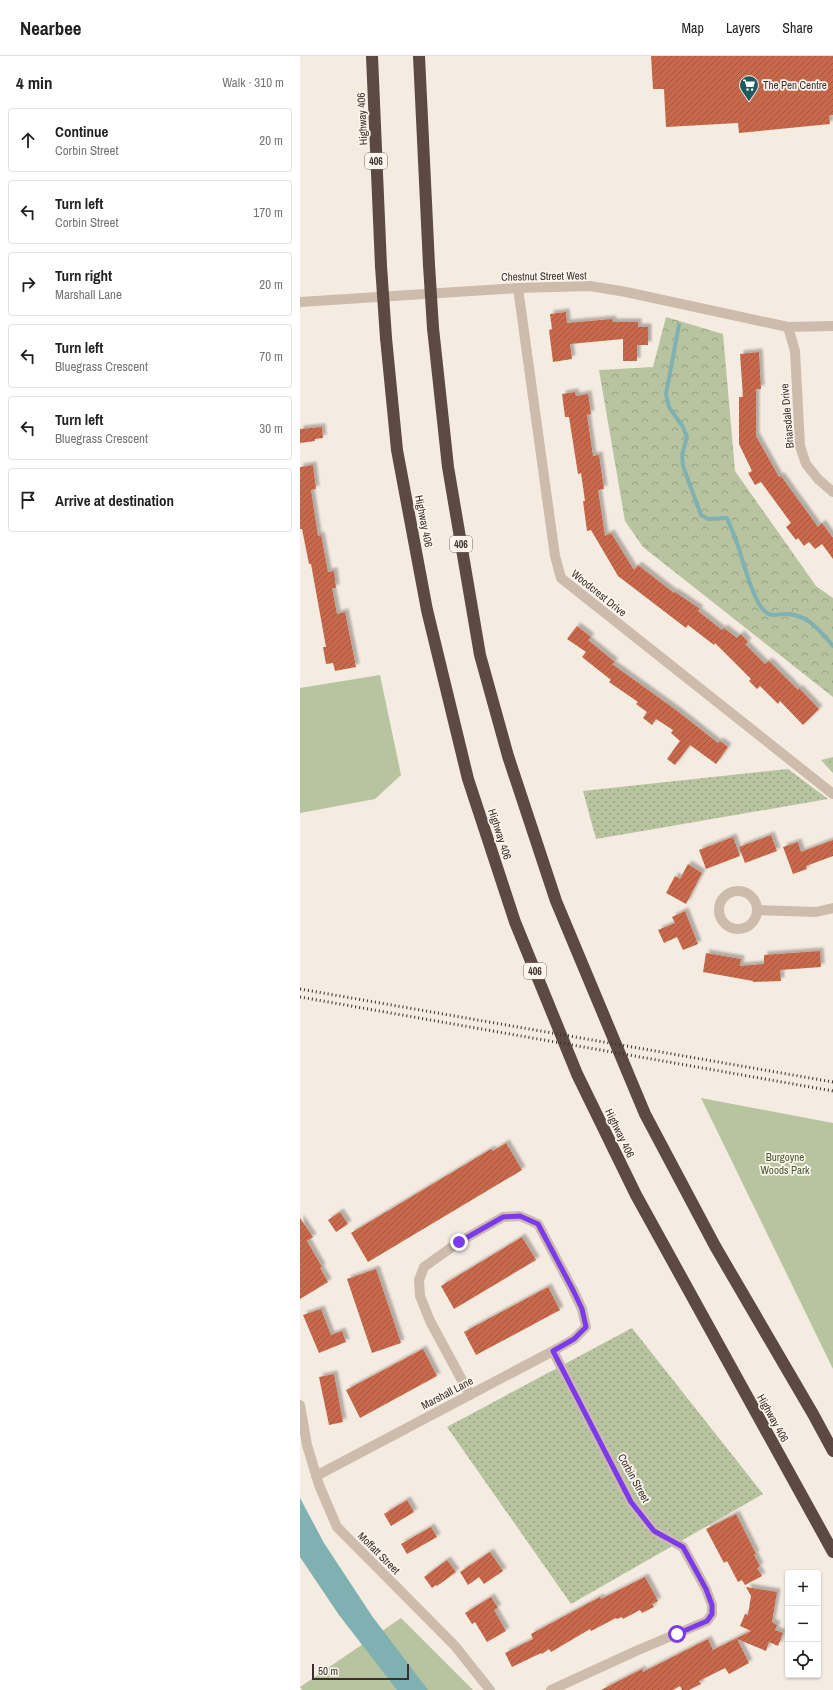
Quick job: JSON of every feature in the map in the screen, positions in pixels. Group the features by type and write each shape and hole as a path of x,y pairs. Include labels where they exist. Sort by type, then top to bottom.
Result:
{"highway":[{"name":"Highway 406","path":"372,56 381,266 386,338 397,450 427,610 468,778 515,922 577,1074 636,1195 833,1552"},
{"name":"406","path":"419,56 433,328 448,467 480,655 508,756 556,901 645,1114 715,1246 833,1451"}],"street":[{"name":"Chestnut Street West","path":"300,302 518,288 590,286 626,292 788,327 833,326"},
{"name":"Woodcrest Drive","path":"518,288 555,556 561,578 833,794"},
{"name":"Briarsdale Drive","path":"788,327 795,350 800,446 806,464 818,479 833,492"},
{"path":"757,910 816,912 833,908"},
{"name":"Marshall Lane","path":"316,1476 470,1395 553,1351 574,1339 586,1327 582,1309 538,1224 520,1216 503,1217 459,1242 424,1267 418,1280 420,1296 430,1321 470,1395"},
{"name":"Corbin Street","path":"551,1690 636,1651 707,1621 712,1614 712,1605 706,1589 683,1547 654,1531 631,1502 553,1351"},
{"name":"Moffatt Street","path":"300,1405 307,1445 316,1476 337,1527 455,1646 490,1690"}],"green space":[{"path":"666,317 723,334 735,471 816,586 833,598 833,697 643,547 625,521 599,370 653,367"},
{"path":"380,675 401,775 375,799 300,813 300,688"},
{"path":"833,757 833,773 821,760"},
{"path":"788,769 828,799 596,839 583,791"},
{"name":"Burgoyne Woods Park","path":"701,1098 833,1123 833,1369"},
{"path":"632,1328 763,1494 571,1604 447,1427"},
{"path":"401,1618 473,1690 302,1690 300,1687"}],"water":[{"path":"300,1498 324,1543 372,1616 428,1690 397,1690 339,1615 300,1557"}],"building":[{"name":"The Pen Centre","path":"651,56 833,56 833,115 829,115 830,124 739,133 738,123 666,127 664,89 653,89"},
{"path":"566,312 567,323 612,319 613,322 638,322 638,327 648,327 648,345 637,345 637,361 623,361 623,339 570,344 572,359 553,362 549,330 552,329 550,314"},
{"path":"759,352 761,389 756,389 756,436 779,477 781,476 818,527 822,523 833,538 833,559 822,544 815,549 809,542 804,546 798,538 796,540 786,527 791,523 761,482 755,485 748,473 752,471 739,444 739,397 743,397 740,354"},
{"path":"575,392 576,396 588,394 591,414 587,415 593,456 599,455 604,489 598,490 605,536 611,533 634,570 638,565 674,593 675,592 700,609 698,611 722,630 724,628 737,638 741,634 748,642 745,644 765,664 769,661 798,690 799,688 819,709 803,725 780,701 778,704 760,686 757,689 749,681 751,679 715,643 714,645 688,625 686,628 618,576 591,530 587,531 581,473 578,474 569,417 565,417 562,394"},
{"path":"322,427 323,438 315,439 315,441 300,443 300,429"},
{"path":"313,465 316,489 311,490 318,536 321,535 328,572 334,571 336,588 332,588 337,614 345,612 356,667 335,671 333,663 326,664 323,647 326,647 311,564 309,564 302,529 300,529 300,467"},
{"path":"577,626 591,637 588,640 615,662 612,664 676,710 718,743 720,741 728,747 716,764 690,745 675,765 667,759 680,741 671,733 673,730 656,719 652,725 643,718 647,712 636,704 638,702 609,682 611,680 582,657 586,652 567,639"},
{"path":"771,835 777,851 745,863 739,847"},
{"path":"733,837 740,856 706,869 699,850"},
{"path":"833,840 833,856 806,866 807,869 793,874 783,847 798,842 801,852"},
{"path":"688,864 702,873 686,904 666,893 675,876 680,879"},
{"path":"685,911 698,944 683,950 677,937 664,943 658,930 675,923 672,917"},
{"path":"820,951 821,967 780,970 781,981 753,982 703,972 706,953 741,959 740,966 764,964 764,955"},
{"path":"506,1143 522,1170 368,1262 351,1233 491,1149 493,1151"},
{"path":"340,1212 348,1224 336,1232 328,1220"},
{"path":"300,1218 313,1237 307,1241 322,1267 320,1268 328,1282 300,1299"},
{"path":"522,1237 536,1260 454,1309 441,1286"},
{"path":"376,1269 401,1343 372,1353 347,1279"},
{"path":"548,1287 560,1310 476,1355 464,1332"},
{"path":"321,1309 331,1335 342,1331 346,1342 319,1353 303,1315"},
{"path":"423,1349 437,1376 360,1418 346,1390"},
{"path":"334,1374 343,1422 329,1425 319,1377"},
{"path":"407,1500 414,1512 391,1526 384,1514"},
{"path":"736,1514 756,1554 754,1555 760,1566 757,1568 762,1576 745,1585 742,1580 738,1582 727,1561 724,1563 706,1529"},
{"path":"431,1527 437,1537 407,1554 401,1544"},
{"path":"490,1552 503,1571 484,1584 479,1577 468,1585 460,1572"},
{"path":"447,1560 456,1572 432,1588 424,1577"},
{"path":"645,1577 658,1601 652,1604 654,1607 642,1613 640,1610 623,1619 622,1617 616,1618 591,1631 590,1629 551,1652 549,1649 542,1654 541,1653 512,1667 505,1653 533,1639 531,1634 600,1597 601,1599"},
{"path":"746,1587 777,1592 772,1622 777,1625 775,1630 783,1633 778,1646 769,1642 766,1651 737,1639 749,1663 729,1674 725,1668 699,1681 701,1684 689,1690 682,1690 680,1686 673,1690 601,1690 642,1669 643,1672 708,1639 713,1650 751,1631 740,1626 745,1614 748,1615 751,1596"},
{"path":"491,1597 498,1608 494,1610 506,1631 487,1642 475,1622 472,1624 465,1613"}],"waterway":[{"path":"679,325 666,394 669,407 683,427 687,437 682,455 683,466 701,515 708,519 727,518 738,545 750,584 762,609 771,615 792,614 806,619 833,646"}],"railway":[{"path":"300,989 833,1082"},
{"path":"300,997 833,1091"}],"place":[{"name":"The Pen Centre","path":"749,102"}],"route":[{"path":"459,1242 503,1217 520,1216 538,1224 550,1245 582,1309 586,1327 574,1339 553,1351 631,1502 654,1531 683,1547 706,1589 712,1605 712,1614 707,1621 677,1634"}]}
